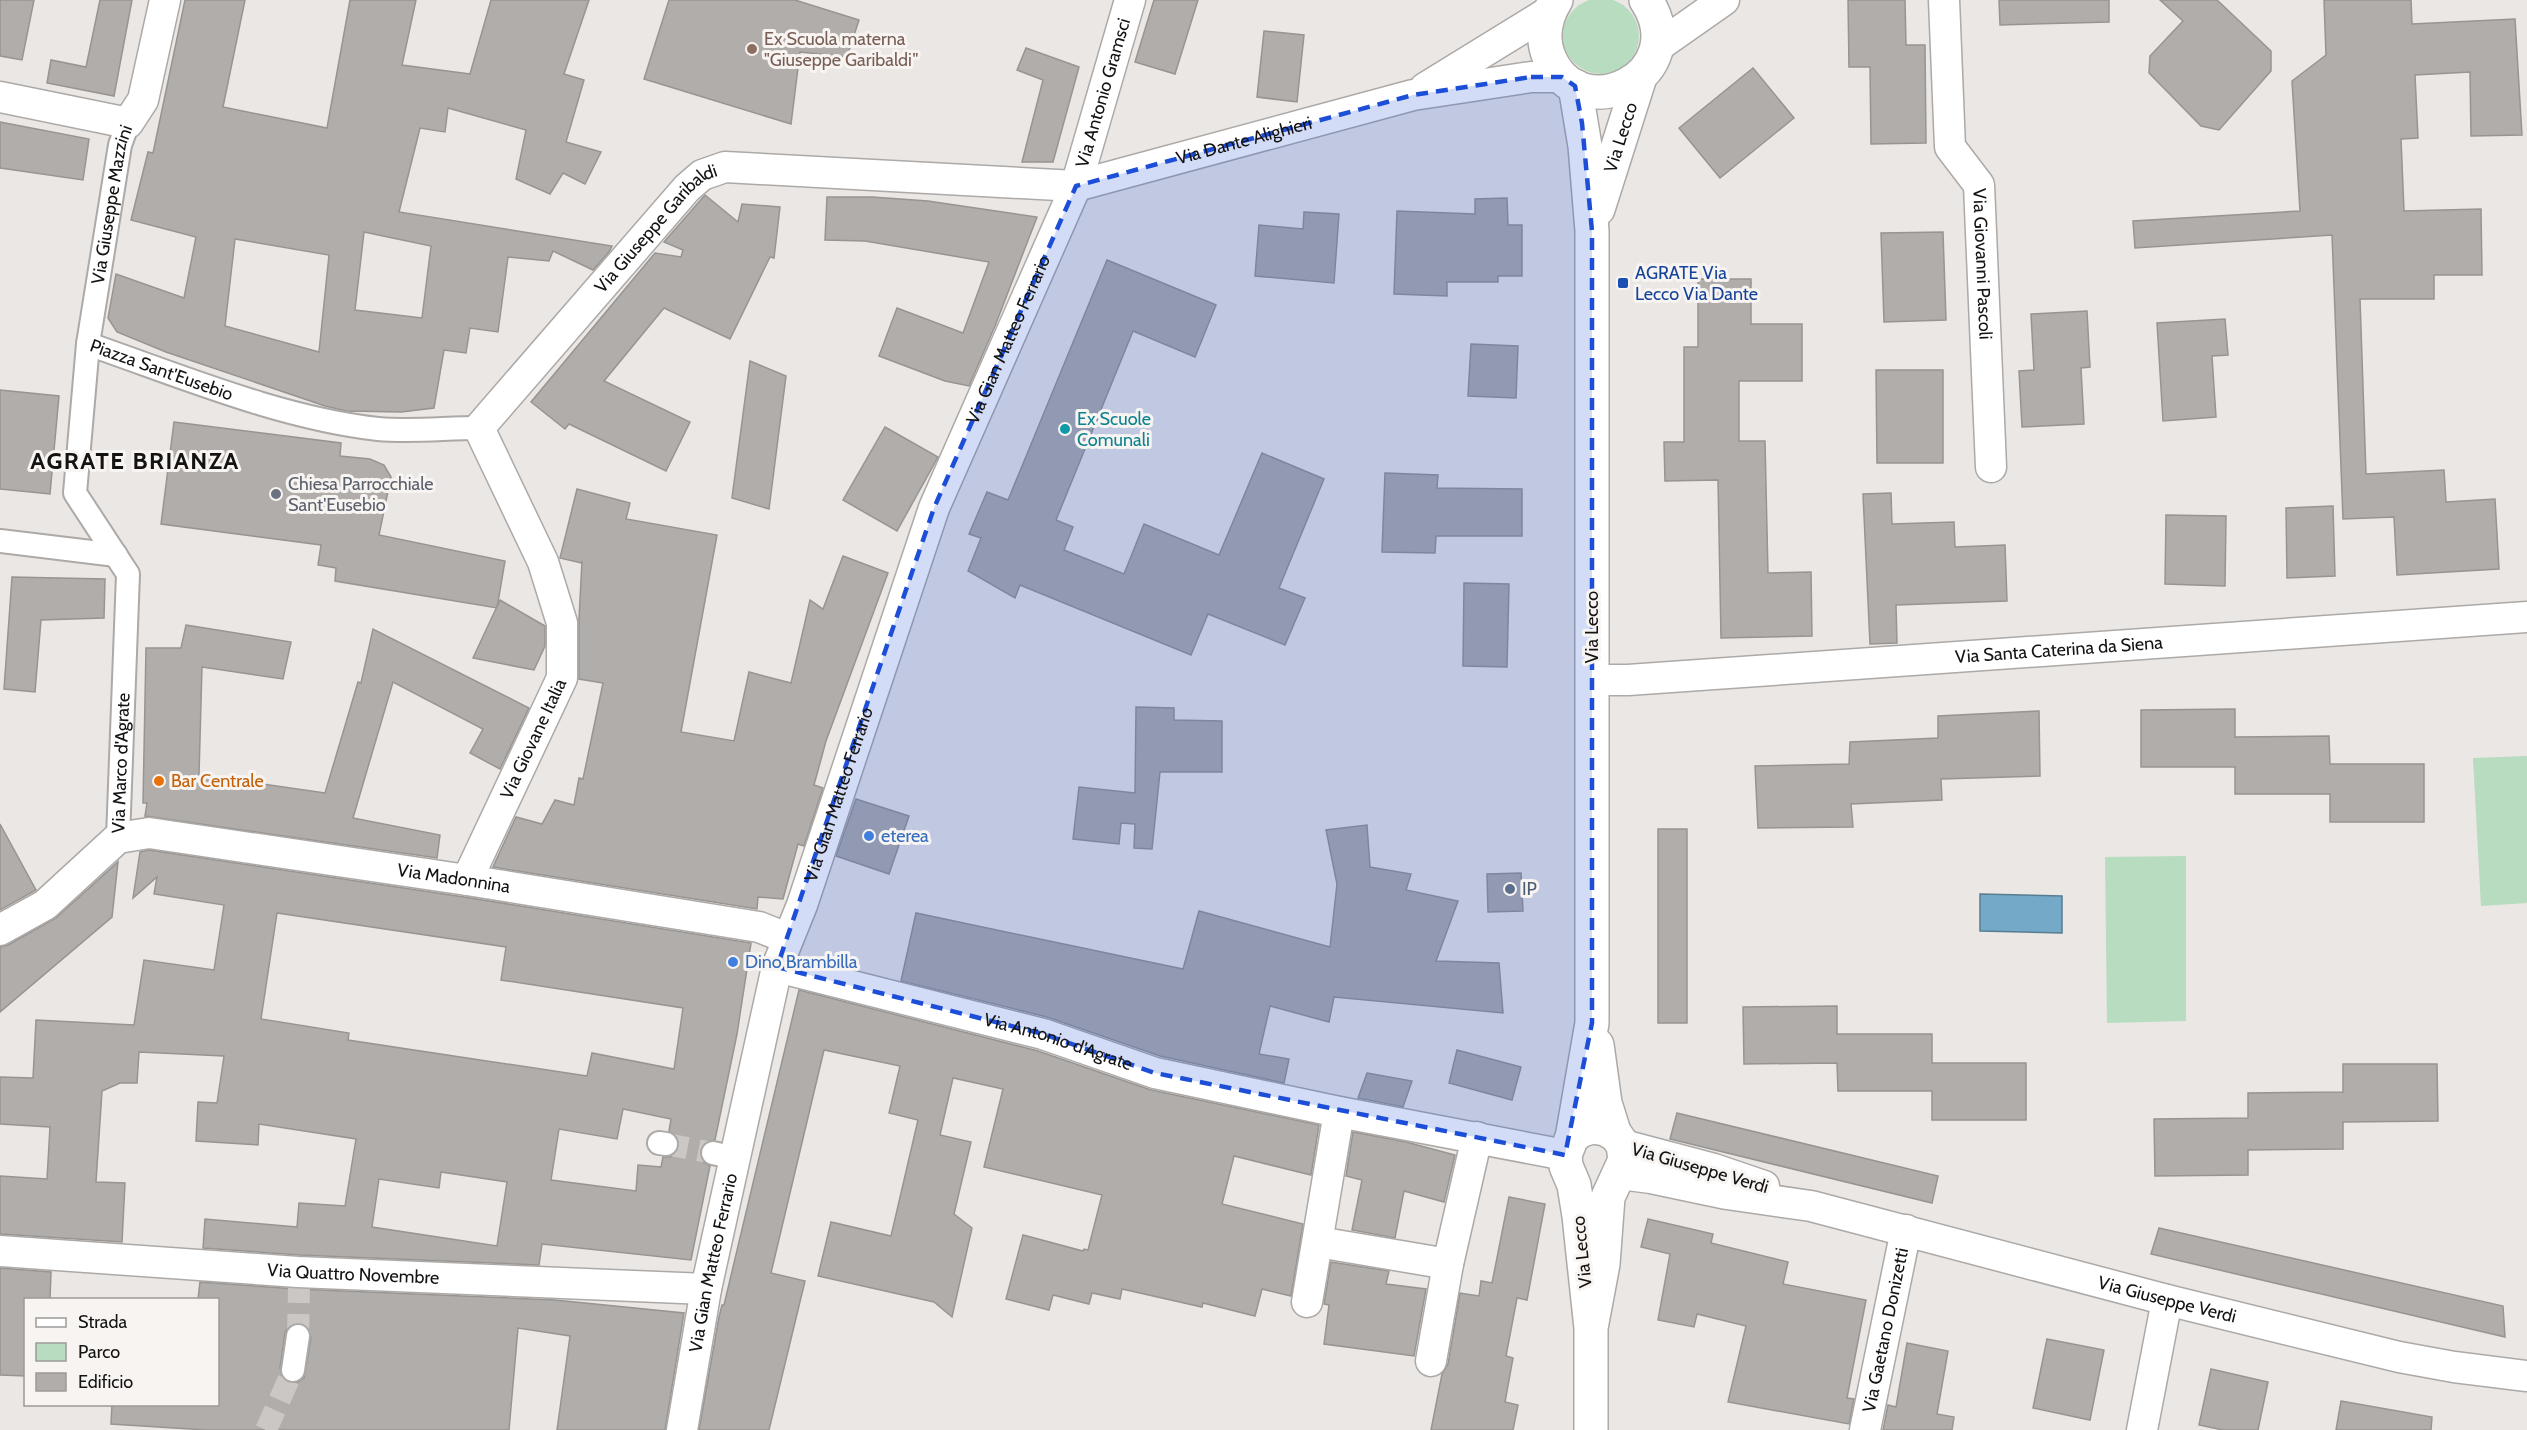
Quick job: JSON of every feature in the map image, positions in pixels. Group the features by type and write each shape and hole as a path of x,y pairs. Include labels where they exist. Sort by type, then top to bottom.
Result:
{"street":[{"name":"Via Giuseppe Mazzini","path":"88,344 120,145 128,123 140,107 165,0"},
{"name":"Via Antonio Gramsci","path":"1076,186 1130,0"},
{"path":"1646,0 1656,18 1657,47"},
{"path":"1657,47 1724,0"},
{"name":"Via Giovanni Pascoli","path":"1944,0 1950,147 1979,185 1991,467"},
{"path":"1553,5 1545,31 1546,51 1555,69 1569,81 1603,92 1617,90 1640,77"},
{"name":"Via Dante Alighieri","path":"1413,95 1553,5"},
{"name":"Via Lecco","path":"1592,231 1606,179 1640,77 1653,61 1657,47"},
{"name":"Via Dante Alighieri","path":"1076,186 1413,95 1531,77 1569,81"},
{"name":"Via Lecco","path":"1569,81 1585,146 1592,231 1592,1023 1569,1156 1579,1216 1591,1328 1591,1430"},
{"path":"0,97 128,123"},
{"name":"Via Giuseppe Garibaldi","path":"479,428 687,188 702,175 725,167 1076,186"},
{"name":"Via Gian Matteo Ferrario","path":"682,1430 706,1289 724,1156 777,967 802,904 934,508 1076,186"},
{"name":"Piazza Sant'Eusebio","path":"128,574 75,493 88,344 244,398 332,421 380,429 479,428"},
{"name":"Via Giovane Italia","path":"467,880 562,678 562,623 543,562 479,428"},
{"path":"0,541 116,555"},
{"name":"Via Marco d'Agrate","path":"0,930 45,904 118,838 128,574"},
{"name":"Via Santa Caterina da Siena","path":"1592,680 1628,680 2527,617"},
{"name":"Via Madonnina","path":"118,838 149,833 467,880 759,927 787,938"},
{"name":"Via Antonio d'Agrate","path":"777,967 1043,1034 1155,1073 1339,1112 1569,1156"},
{"name":"Via Lecco","path":"1591,1328 1603,1264 1608,1197 1618,1159 1605,1103 1592,1023"},
{"path":"1307,1302 1339,1112"},
{"path":"1593,1127 1605,1129 1618,1159 1597,1187 1584,1185 1569,1156 1582,1130 1593,1127"},
{"path":"1431,1361 1448,1264 1477,1137"},
{"name":"Via Giuseppe Verdi","path":"1618,1159 1651,1178 1744,1197 1811,1206 2168,1300 2399,1357 2454,1367 2527,1376"},
{"name":"Via Gaetano Donizetti","path":"1865,1430 1906,1230"},
{"path":"1318,1242 1448,1264"},
{"name":"Via Quattro Novembre","path":"0,1251 299,1280 706,1289"},
{"path":"2142,1430 2168,1300"},
{"path":"293,1370 298,1336"}],"highlighted area":[{"path":"1531,77 1562,77 1575,86 1582,123 1592,231 1592,1023 1565,1155 1155,1073 1043,1034 777,967 934,508 1076,186 1413,95"}],"green space":[{"path":"1591,-1 1611,-1 1622,4 1633,15 1639,29 1639,43 1633,57 1622,68 1608,74 1594,74 1580,68 1569,57 1563,43 1563,29 1569,15 1580,4"},
{"path":"2527,756 2527,903 2481,906 2473,758"},
{"path":"2186,856 2186,1021 2107,1023 2105,857"}],"water":[{"path":"1980,894 2062,896 2062,933 1980,931"}],"building":[{"path":"0,0 34,0 22,60 0,56"},
{"path":"100,0 132,0 114,96 47,83 51,60 86,67"},
{"path":"185,0 245,0 223,107 327,128 350,0 416,0 402,65 470,74 491,0 589,0 564,74 584,80 566,142 601,152 585,184 563,173 550,194 516,179 526,130 448,108 445,132 420,128 399,212 612,246 593,270 553,251 549,261 508,257 498,332 470,328 466,353 444,350 434,408 401,412 346,411 166,352 117,332 108,318 116,274 184,298 196,237 131,220 148,152 153,153","holes":["364,232 431,246 422,318 355,310","235,239 329,255 319,352 225,326"]},
{"name":"Ex Scuola materna \"Giuseppe Garibaldi\"","path":"669,0 795,0 859,20 847,57 800,52 791,124 644,79"},
{"path":"1154,0 1198,0 1175,74 1135,62"},
{"path":"1848,0 1905,0 1906,45 1925,45 1926,143 1871,144 1870,67 1849,67"},
{"path":"1999,0 2109,0 2109,22 2000,25"},
{"path":"2160,0 2217,0 2271,51 2271,71 2219,130 2201,126 2149,73 2150,56 2183,21"},
{"path":"2324,0 2411,0 2412,24 2515,19 2522,135 2471,136 2470,72 2415,75 2418,138 2401,139 2404,211 2481,209 2482,275 2434,275 2434,299 2360,299 2366,474 2444,470 2446,502 2495,499 2499,569 2397,575 2394,517 2343,519 2332,235 2135,248 2133,221 2300,211 2292,81 2326,55"},
{"path":"1264,31 1304,35 1297,102 1257,97"},
{"path":"1026,48 1079,67 1053,162 1022,162 1043,80 1017,70"},
{"path":"1753,68 1794,118 1720,178 1679,128"},
{"path":"0,122 89,139 83,180 0,168"},
{"path":"705,195 738,222 742,204 780,207 774,258 770,257 730,339 664,308 604,381 690,422 666,471 569,424 565,429 531,402 655,253 681,257 683,250 664,242"},
{"path":"827,197 928,201 1037,217 969,386 945,381 879,356 897,308 963,333 989,262 865,241 825,240"},
{"path":"1507,198 1508,225 1522,225 1522,276 1498,276 1498,282 1447,282 1447,296 1394,294 1397,211 1475,214 1475,199"},
{"path":"1304,212 1339,214 1334,283 1255,276 1259,225 1303,229"},
{"path":"1943,232 1946,320 1884,322 1881,233"},
{"path":"1107,260 1216,305 1195,357 1133,331 1056,520 1073,527 1064,550 1124,574 1144,524 1219,555 1262,453 1324,479 1279,588 1305,598 1285,645 1208,614 1191,655 1020,585 1015,598 968,571 981,538 969,534 987,492 1008,500"},
{"path":"1698,279 1751,279 1751,324 1802,324 1802,381 1739,381 1739,441 1765,441 1768,573 1811,572 1812,636 1721,638 1718,480 1665,481 1664,442 1684,442 1684,347 1698,347"},
{"path":"2087,311 2090,367 2081,368 2084,424 2022,427 2019,371 2034,370 2031,314"},
{"path":"2225,319 2228,355 2212,356 2216,417 2163,421 2157,323"},
{"path":"1471,344 1518,346 1516,398 1468,396"},
{"path":"750,361 786,376 769,509 732,498"},
{"path":"1876,370 1943,370 1943,463 1877,463"},
{"path":"0,390 59,396 50,494 0,489"},
{"name":"Chiesa Parrocchiale Sant'Eusebio","path":"174,422 341,443 340,456 370,459 384,465 391,477 379,535 505,561 497,608 335,581 336,568 318,565 321,545 161,524"},
{"path":"885,427 938,457 897,531 843,500"},
{"path":"1385,473 1438,475 1437,488 1522,489 1522,536 1436,536 1435,553 1382,552"},
{"path":"577,489 630,503 626,519 717,535 681,732 734,741 749,672 791,683 810,600 823,609 843,556 888,573 826,741 814,785 823,788 804,846 798,844 783,899 758,897 757,909 493,867 516,817 542,824 555,800 574,805 579,778 583,779 603,683 579,679 582,561 581,563 560,558"},
{"path":"1891,493 1892,524 1954,522 1955,547 2005,545 2007,601 1896,605 1897,643 1870,644 1863,494"},
{"path":"2333,506 2335,576 2287,578 2286,508"},
{"path":"2166,515 2226,516 2225,586 2165,584"},
{"path":"12,577 105,579 104,618 41,620 35,692 4,689"},
{"path":"1464,583 1509,584 1507,667 1463,666"},
{"path":"500,600 545,626 545,646 534,670 473,658"},
{"path":"186,625 291,642 283,679 202,667 199,775 325,793 358,682 361,683 373,629 529,708 500,769 470,753 483,729 393,682 353,818 440,835 437,858 145,816 147,803 143,803 146,648 181,648"},
{"path":"1136,707 1174,708 1174,720 1222,721 1222,772 1160,772 1152,849 1134,848 1135,824 1121,823 1119,844 1073,839 1079,787 1135,793"},
{"path":"2235,709 2235,737 2329,736 2330,764 2424,764 2424,822 2330,822 2330,794 2235,794 2235,767 2141,767 2141,710"},
{"path":"2039,711 2040,776 1941,779 1942,800 1851,804 1853,827 1758,828 1755,766 1849,764 1850,742 1938,738 1938,716"},
{"path":"856,799 909,816 889,874 836,856"},
{"path":"0,824 36,890 0,910"},
{"path":"1367,825 1370,867 1411,874 1406,890 1458,901 1436,961 1499,963 1503,1013 1334,997 1329,1022 1270,1006 1259,1054 1289,1059 1284,1083 1160,1056 1047,1017 901,981 916,913 1183,969 1199,911 1330,947 1337,884 1326,830"},
{"path":"1658,829 1687,829 1687,1023 1658,1023"},
{"path":"149,850 751,943 737,1034 715,1140 704,1143 700,1151 703,1162 710,1166 691,1260 542,1244 539,1265 299,1255 203,1248 205,1219 297,1227 299,1203 345,1206 356,1139 259,1124 258,1145 196,1141 198,1102 217,1103 224,1056 139,1052 137,1083 120,1083 102,1091 96,1182 125,1183 122,1242 0,1234 0,1176 47,1179 50,1127 0,1124 0,1077 33,1078 36,1020 134,1025 144,960 214,970 224,905 154,894 157,877 133,898 140,852","holes":["277,913 506,947 501,980 683,1008 674,1069 592,1053 587,1076 348,1040 349,1033 261,1019","623,1109 671,1119 669,1131 679,1140 679,1146 676,1153 670,1157 663,1157 661,1167 638,1165 636,1191 551,1180 559,1129 617,1139","441,1172 507,1182 497,1246 372,1227 379,1179 439,1188"]},
{"path":"118,862 112,917 0,1012 0,947 8,945 56,918"},
{"path":"1521,873 1523,911 1488,912 1487,874"},
{"path":"799,990 1038,1051 1151,1090 1319,1125 1311,1175 1234,1156 1222,1204 1303,1224 1291,1296 1262,1289 1255,1316 1203,1303 1202,1307 1122,1289 1120,1299 1092,1293 1089,1304 1053,1295 1049,1310 1006,1299 1023,1235 1083,1251 1088,1250 1102,1195 984,1167 1003,1089 953,1078 940,1135 971,1142 954,1214 972,1228 952,1317 934,1302 818,1276 831,1222 891,1236 918,1120 889,1113 900,1066 824,1050 771,1273 805,1281 769,1430 699,1430 719,1317 722,1305 724,1305"},
{"path":"1837,1006 1837,1034 1932,1034 1932,1063 2026,1063 2026,1120 1932,1120 1932,1091 1838,1091 1837,1063 1744,1064 1743,1007"},
{"path":"1457,1050 1521,1067 1512,1100 1449,1083"},
{"path":"2343,1064 2437,1064 2438,1121 2343,1122 2343,1149 2248,1150 2248,1175 2155,1176 2154,1119 2248,1118 2248,1093 2343,1092"},
{"path":"1367,1073 1412,1081 1403,1107 1358,1098"},
{"path":"1677,1113 1938,1176 1932,1203 1670,1139"},
{"path":"1353,1132 1406,1142 1455,1155 1444,1202 1404,1191 1395,1238 1352,1230 1362,1180 1346,1176"},
{"path":"1509,1197 1545,1204 1527,1300 1517,1298 1506,1356 1513,1358 1505,1402 1518,1405 1513,1430 1431,1430 1442,1374 1448,1364 1460,1293 1479,1296 1481,1281 1492,1283"},
{"path":"1648,1219 1713,1234 1711,1243 1788,1262 1783,1284 1866,1300 1847,1398 1854,1399 1849,1424 1728,1402 1746,1326 1697,1314 1694,1327 1658,1320 1670,1254 1641,1247"},
{"path":"2159,1228 2503,1306 2505,1337 2151,1254"},
{"path":"1331,1262 1389,1271 1386,1284 1426,1289 1414,1356 1324,1344 1329,1305 1324,1304"},
{"path":"0,1268 51,1272 50,1298 24,1298 24,1376 0,1375"},
{"path":"200,1282 297,1289 555,1300 684,1313 665,1430 557,1430 570,1336 518,1328 509,1430 206,1430 111,1424 112,1406 219,1406 219,1298 198,1298","holes":["294,1323 307,1326 311,1338 304,1378 292,1383 284,1380 280,1368 285,1333"]},
{"path":"2047,1339 2104,1350 2090,1420 2033,1408"},
{"path":"1907,1343 1948,1351 1937,1414 1954,1417 1952,1430 1883,1430 1888,1405 1896,1407"},
{"path":"2211,1369 2268,1382 2258,1430 2223,1430 2199,1425"},
{"path":"2341,1401 2432,1417 2431,1430 2336,1430"}],"tunnel":[{"path":"666,1144 713,1153"},
{"path":"298,1336 299,1287"},
{"path":"266,1430 293,1370"}],"place":[{"name":"Ex Scuola materna \"Giuseppe Garibaldi\"","path":"752,49"},
{"name":"AGRATE Via Lecco Via Dante","path":"1623,283"},
{"name":"Ex Scuole Comunali","path":"1065,429"},
{"name":"Chiesa Parrocchiale Sant'Eusebio","path":"276,494"},
{"name":"Bar Centrale","path":"159,781"},
{"name":"eterea","path":"869,836"},
{"name":"IP","path":"1510,889"},
{"name":"Dino Brambilla","path":"733,962"}],"district":[{"name":"AGRATE BRIANZA","path":"135,460"}]}
